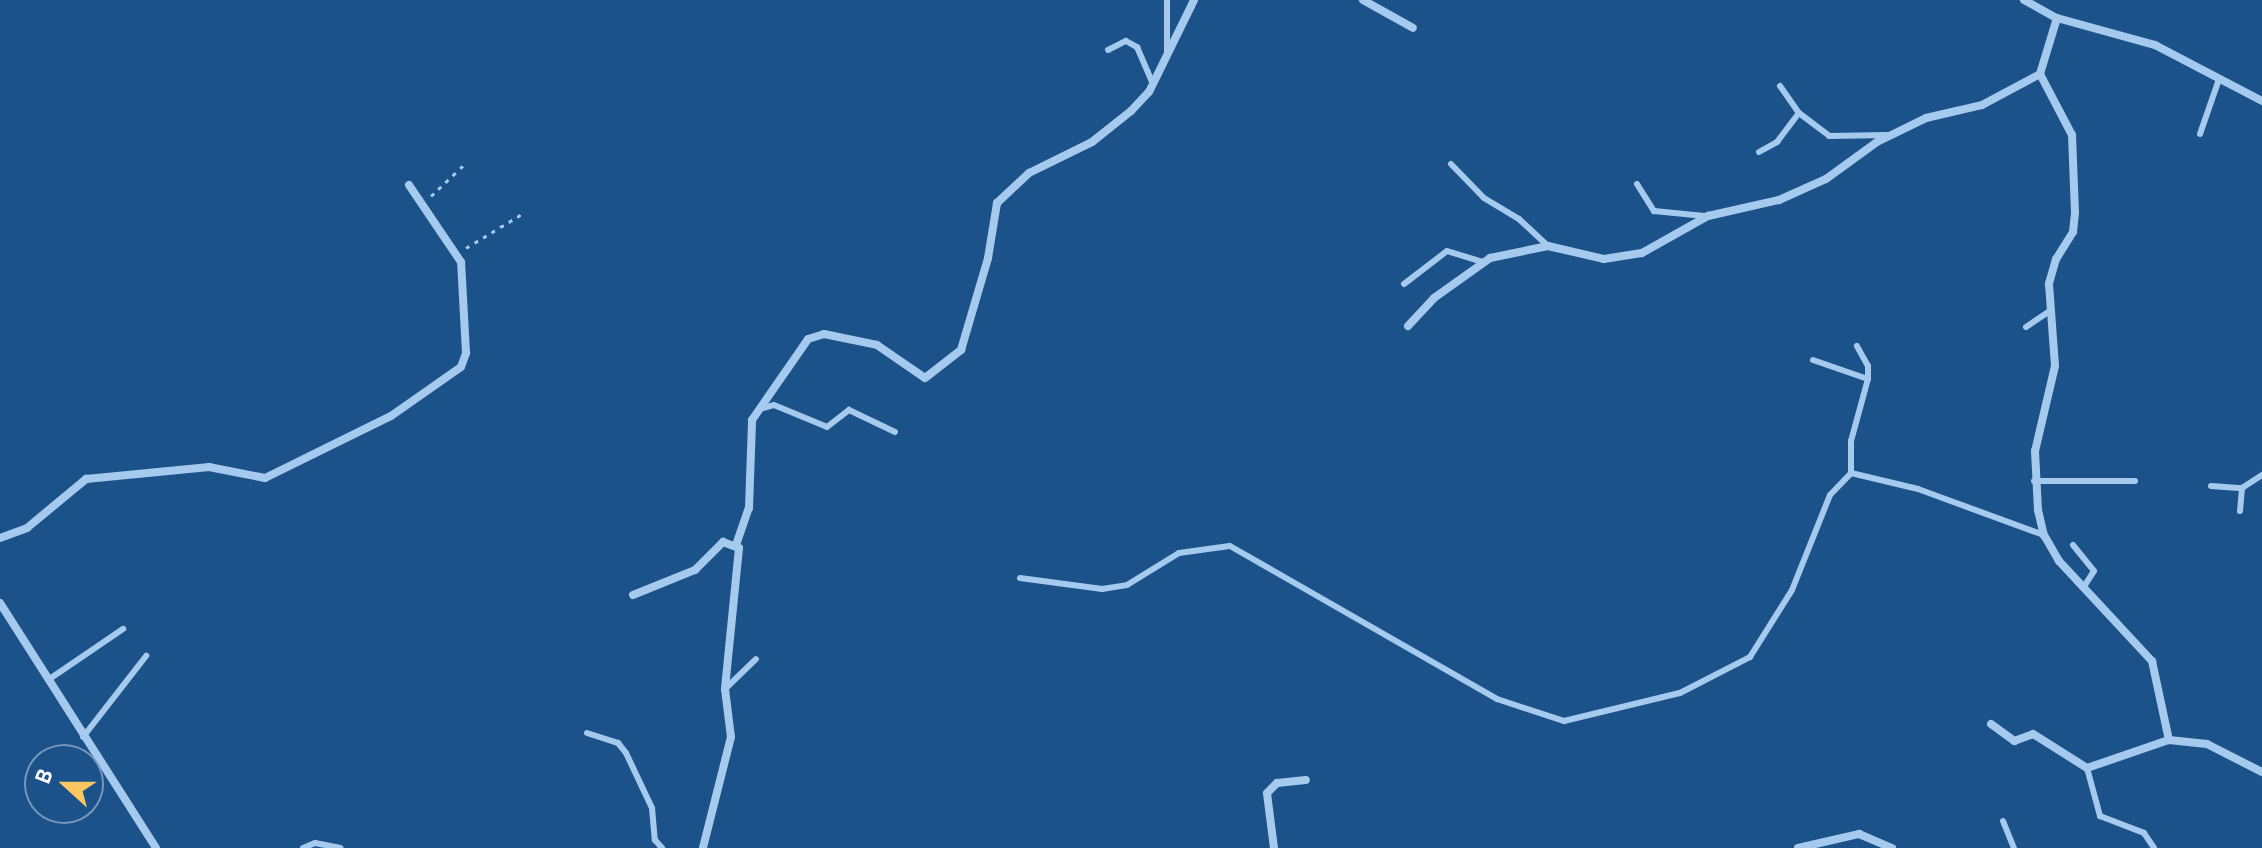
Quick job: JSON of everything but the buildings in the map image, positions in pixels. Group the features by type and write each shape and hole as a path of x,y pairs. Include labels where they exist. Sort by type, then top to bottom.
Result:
{"street":[{"path":"736,545 749,508 748,441 756,412 808,339 816,335 877,345 925,378 961,350 988,258 997,203 1029,173 1106,132 1153,84 1194,0"},
{"path":"1363,0 1413,28"},
{"path":"2024,0 2057,18 2126,33 2262,101"},
{"path":"2057,18 2040,74 2072,135 2075,166 2073,232 2056,259 2049,284 2054,375 2035,451 2034,481 2044,535 2083,588 2152,661 2169,740"},
{"path":"1408,326 1482,262 1548,246 1585,257 1625,258 1708,216 1779,200 1826,179 1895,134 1941,113 1982,105 2040,74"},
{"path":"0,538 27,528 86,479 209,467 265,478 391,416 464,360 465,307 456,254 409,185"},
{"path":"633,595 695,570 723,542 736,545 740,552 725,689 731,737 728,764 703,848"},
{"path":"0,603 156,848"},
{"path":"1991,724 2014,741 2033,734 2087,768 2169,740 2207,744 2262,772"},
{"path":"1274,848 1270,787 1306,780"},
{"path":"1798,848 1859,834 1892,848"}],"lane":[{"path":"1167,0 1167,55"},
{"path":"1108,50 1126,41 1137,47 1153,84"},
{"path":"2200,134 2219,79"},
{"path":"1780,86 1799,113 1838,138 1895,134"},
{"path":"1759,152 1777,142 1799,113"},
{"path":"1451,164 1484,198 1519,219 1548,246"},
{"path":"1637,184 1654,211 1708,216"},
{"path":"1404,284 1447,251 1482,262"},
{"path":"2026,327 2051,310"},
{"path":"1020,578 1102,589 1127,585 1179,553 1230,546 1497,699 1532,714 1581,719 1680,693 1750,657 1792,590 1830,495 1851,473 1851,441 1868,379 1868,366 1857,346"},
{"path":"1813,360 1868,379"},
{"path":"756,412 774,405 827,427 849,410 895,432"},
{"path":"1851,473 1918,489 2044,535"},
{"path":"2211,486 2242,488 2262,475"},
{"path":"2034,481 2135,481"},
{"path":"2240,511 2242,488"},
{"path":"2073,545 2094,571 2083,588"},
{"path":"48,680 123,629"},
{"path":"83,737 146,656"},
{"path":"725,689 756,659"},
{"path":"587,733 618,743 626,753 652,808 655,840 662,848"},
{"path":"2087,768 2100,816 2144,833 2154,848"},
{"path":"2003,821 2014,848"},
{"path":"303,848 315,843 341,848"}],"path":[{"path":"422,204 467,162"},
{"path":"456,254 522,214"}]}
